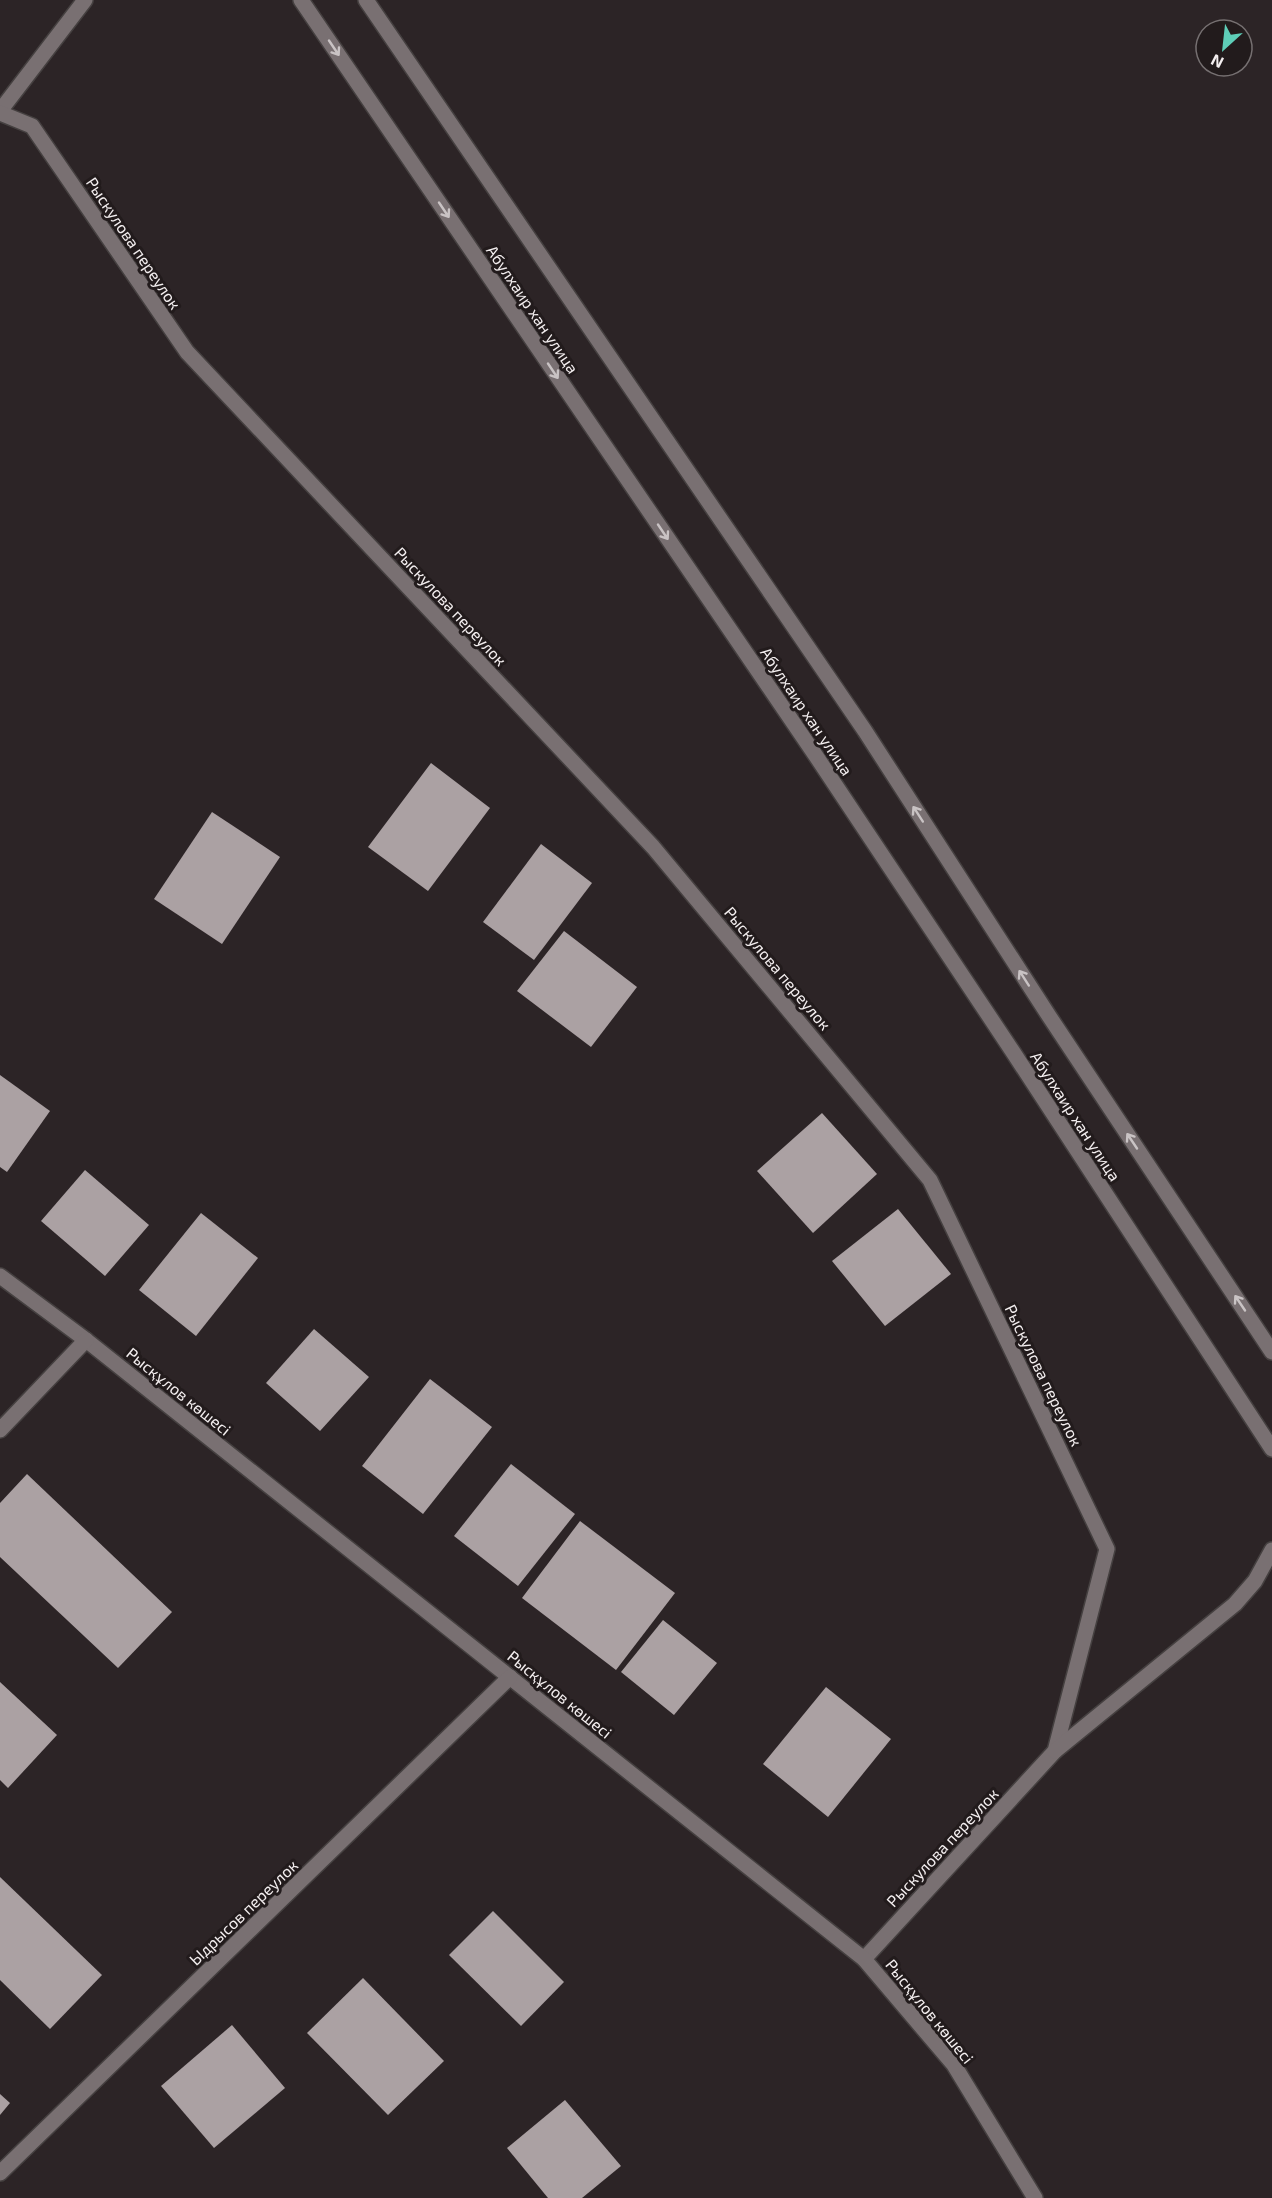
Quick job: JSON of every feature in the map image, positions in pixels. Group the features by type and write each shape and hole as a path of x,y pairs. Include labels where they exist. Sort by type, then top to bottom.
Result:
{"street":[{"path":"0,112 85,0"},
{"name":"Абулхаир хан улица","path":"301,0 816,756 1013,1052 1272,1449"},
{"name":"Абулхаир хан улица","path":"366,0 865,731 1049,1016 1272,1352"},
{"name":"Рыскулова переулок","path":"0,112 32,126 187,352 653,846 930,1180 1107,1549 1054,1751 864,1959"},
{"name":"Рысқұлов көшесі","path":"0,1276 86,1340 864,1959 954,2065 1035,2198"},
{"path":"0,1430 86,1340"},
{"path":"1054,1751 1235,1604 1255,1581 1272,1550"},
{"name":"Ыдрысов переулок","path":"0,2173 510,1677"}],"building":[{"path":"431,763 490,808 428,891 368,847"},
{"path":"212,812 280,857 222,944 154,899"},
{"path":"541,844 592,883 534,960 483,922"},
{"path":"564,931 637,987 591,1047 517,991"},
{"path":"0,1075 50,1111 7,1172 0,1167"},
{"path":"822,1113 877,1174 813,1233 757,1171"},
{"path":"85,1170 149,1225 105,1276 41,1221"},
{"path":"898,1209 951,1274 885,1326 832,1261"},
{"path":"201,1213 258,1258 196,1336 139,1290"},
{"path":"314,1329 369,1377 320,1431 266,1383"},
{"path":"430,1379 492,1427 423,1514 362,1466"},
{"path":"511,1464 575,1514 518,1586 454,1536"},
{"path":"27,1474 172,1612 118,1668 0,1557 0,1503"},
{"path":"580,1521 675,1593 616,1670 522,1598"},
{"path":"663,1620 717,1663 674,1715 621,1672"},
{"path":"0,1682 57,1735 8,1788 0,1780"},
{"path":"826,1687 891,1739 828,1817 763,1764"},
{"path":"0,1877 102,1975 50,2029 0,1980"},
{"path":"493,1911 564,1982 521,2026 449,1955"},
{"path":"363,1978 444,2061 388,2115 307,2033"},
{"path":"232,2025 285,2088 214,2148 161,2086"},
{"path":"0,2094 10,2103 0,2115"},
{"path":"565,2100 621,2166 582,2198 548,2198 507,2148"}]}
